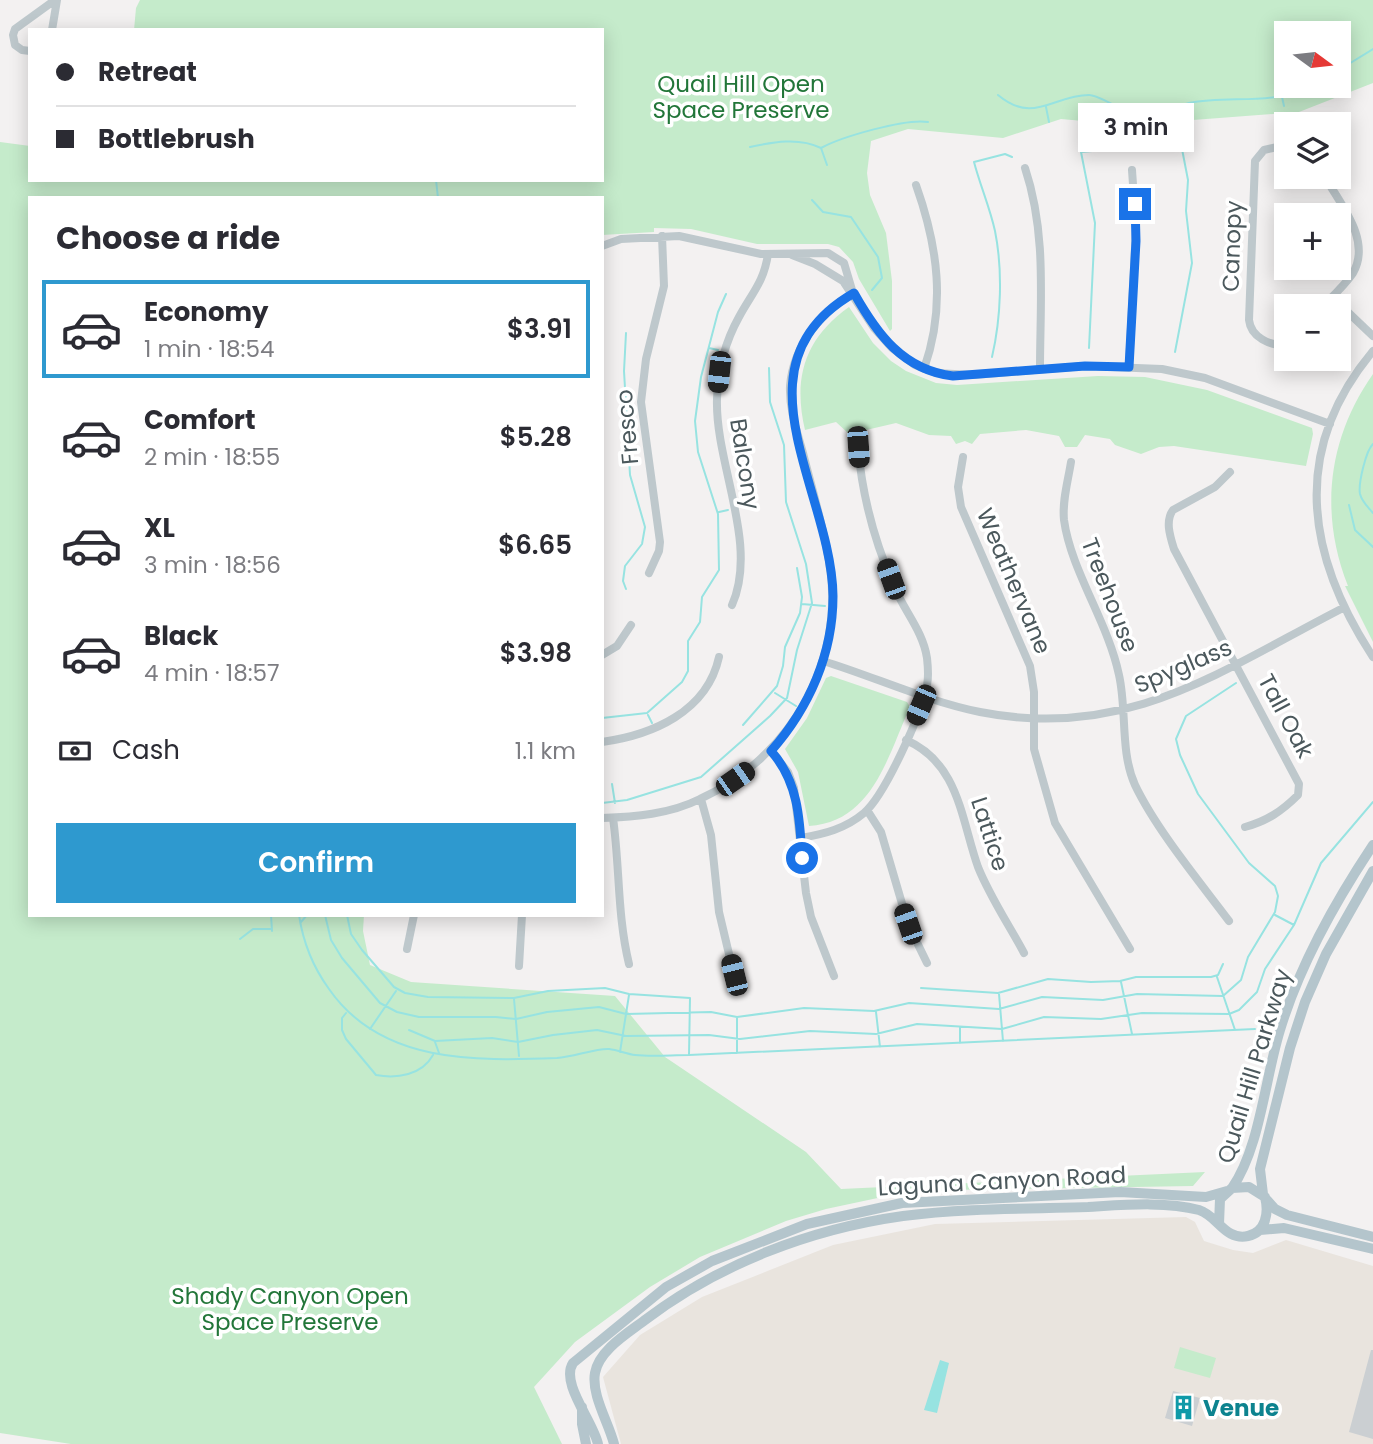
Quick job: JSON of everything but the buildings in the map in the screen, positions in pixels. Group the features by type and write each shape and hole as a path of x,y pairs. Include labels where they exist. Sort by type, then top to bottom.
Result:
{"main road":[{"name":"Quail Hill Parkway","path":"1230,1189 1245,1166 1278,1036 1295,988 1319,936 1373,845"},
{"name":"Quail Hill Parkway","path":"1264,1196 1260,1169 1299,1017 1326,954 1373,871"},
{"path":"1373,1237 1284,1214 1249,1187 1230,1189 1220,1199 1218,1206 1219,1224 1231,1234 1241,1237 1250,1236 1260,1230 1284,1228 1373,1249"},
{"name":"Laguna Canyon Road","path":"598,1444 569,1381 569,1369 666,1287 712,1261 807,1224 889,1205 1120,1192 1206,1197 1230,1189"},
{"path":"1260,1230 1267,1212 1264,1196"},
{"path":"940,1202 945,1212"},
{"name":"Laguna Canyon Road","path":"614,1444 596,1387 595,1374 599,1361 628,1332 673,1298 718,1272 811,1237 866,1223 945,1212 1161,1206 1198,1210 1219,1224"},
{"path":"582,1406 586,1444"}],"street":[{"path":"52,28 56,0"},
{"path":"28,51 15,45 15,29 56,0"},
{"name":"Canopy","path":"1274,148 1264,150 1255,161 1249,320 1251,330 1257,336 1274,342"},
{"path":"1025,168 1035,201 1041,243 1040,369"},
{"path":"1129,367 1136,241 1132,170"},
{"path":"916,185 932,237 938,287 937,323 924,369"},
{"path":"1332,189 1354,228 1359,247 1352,275 1335,294"},
{"path":"604,245 621,239 662,236 684,237 768,254 792,256 819,252 836,256 847,268 853,292"},
{"name":"Fresco","path":"649,573 660,542 643,424 642,389 646,359 664,286 662,236"},
{"name":"Balcony","path":"732,605 741,579 740,551 719,426 718,389 726,344 763,279 768,254"},
{"path":"792,256 819,266 843,281 853,292 874,328 892,348 924,369 953,376 1040,369 1162,369 1205,378 1330,424"},
{"path":"604,818 654,813 701,799 735,779 771,751 800,711 823,661 831,617 831,577 792,412 790,385 794,366 805,340 823,318 853,292"},
{"path":"1351,315 1373,336"},
{"path":"1373,351 1350,383 1330,424 1319,466 1317,515 1325,563 1343,608 1373,657"},
{"path":"801,838 836,830 867,810 885,789 924,696 928,679 925,649 894,587 882,554 862,479 858,447"},
{"name":"Weathervane","path":"963,457 958,487 961,507 1027,658 1034,692 1032,718 1035,755 1055,823 1130,949"},
{"name":"Treehouse","path":"1071,462 1064,509 1069,541 1111,643 1125,710 1128,763 1136,787 1181,856 1229,921"},
{"name":"Tall Oak","path":"1230,472 1215,487 1173,510 1169,521 1174,549 1300,788 1296,797 1277,814 1245,827"},
{"name":"Spyglass","path":"823,661 924,696 981,712 1032,718 1066,718 1125,710 1176,694 1237,666 1343,608"},
{"path":"604,654 617,646 631,625"},
{"path":"604,742 641,735 678,716 711,681 719,657"},
{"name":"Lattice","path":"906,740 930,755 949,779 962,808 985,881 1024,953"},
{"path":"771,751 791,780 808,904 834,976"},
{"path":"701,799 711,835 719,912 734,975"},
{"path":"867,810 881,832 908,924 927,963"},
{"path":"613,818 618,852 620,920 629,964"},
{"path":"407,949 414,917"},
{"path":"519,966 522,917"}],"shaded area":[{"path":"1186,1217 1195,1222 1204,1241 1233,1250 1253,1253 1286,1240 1373,1266 1373,1444 621,1444 603,1377 640,1335 702,1297 833,1245 935,1224"}],"green space":[{"path":"140,0 1373,0 1373,83 1351,92 1351,21 1274,21 1274,98 1335,98 1299,112 1127,125 1061,119 1003,138 908,129 871,141 867,173 870,195 886,233 892,281 890,331 859,279 853,262 839,247 828,244 757,244 691,229 654,228 654,232 604,235 604,196 28,196 28,917 364,917 363,931 370,965 411,982 615,996 665,1057 806,1152 841,1189 1205,1172 1193,1186 949,1190 887,1196 786,1221 700,1257 650,1287 575,1342 534,1387 562,1444 71,1444 0,1433 0,142 28,146 28,182 604,182 604,28 134,28 136,8"},
{"path":"849,307 873,343 891,361 906,371 936,383 957,385 1098,376 1145,377 1207,390 1312,428 1306,466 1174,446 1159,447 1141,454 1115,445 1110,439 1085,435 1077,447 1065,447 1059,436 1026,430 980,434 972,444 965,441 956,444 951,436 929,435 896,423 849,434 836,422 805,430 800,394 806,361 821,333"},
{"path":"1373,374 1373,642 1345,586 1348,586 1333,531 1331,504 1338,450 1346,424"},
{"path":"831,676 907,702 910,707 885,765 863,799 849,812 831,822 809,826 798,772 785,749 807,718 826,678"},
{"path":"1180,1347 1216,1358 1210,1378 1174,1368"}],"water":[{"path":"940,1360 949,1363 937,1413 924,1410"}],"waterway":[{"path":"1351,63 1373,49"},
{"path":"998,95 1022,108 1044,106 1076,96 1089,95 1143,118 1189,103 1274,97"},
{"path":"1282,98 1284,106"},
{"path":"1046,107 1049,122"},
{"path":"821,148 874,129 928,122"},
{"path":"750,147 777,142 804,142 821,148 827,165"},
{"path":"1089,348 1095,223 1081,152 1114,149"},
{"path":"1175,352 1192,263 1186,211 1188,180 1182,149"},
{"path":"992,357 999,311 998,246 974,162 1005,154 1012,157"},
{"path":"436,182 438,196"},
{"path":"812,200 823,212 851,217 878,257 882,278 872,290"},
{"path":"604,718 647,713 682,682 688,671 688,641 700,622 702,597 719,570 718,514 698,452 695,421 701,377 718,312 726,294"},
{"path":"626,333 624,371 630,475 645,527 642,544 625,566 623,581 626,589"},
{"path":"709,348 718,350"},
{"path":"604,803 627,800 701,777 787,698 797,650 812,603 806,564 786,502 784,445 770,402 769,368"},
{"path":"1373,444 1365,460 1360,489 1362,500 1373,513"},
{"path":"1349,505 1355,530 1373,547"},
{"path":"719,512 728,510"},
{"path":"743,725 777,686 785,647 800,613 802,597 797,568"},
{"path":"802,604 825,606"},
{"path":"325,917 331,940 342,958 380,1003 397,1012 419,1017 516,1019 547,1012 599,1007 626,1014 711,1012 737,1017 804,1008 874,1011 909,1003 999,1009 1042,997 1103,1000 1137,994 1223,996 1241,980 1248,957 1275,912 1278,896 1275,886 1249,863 1198,794 1180,755 1176,739 1186,716 1236,683"},
{"path":"775,693 796,706"},
{"path":"648,715 652,723"},
{"path":"612,784 615,803"},
{"path":"409,1030 435,1041 492,1038 518,1042 597,1030 626,1036 709,1035 740,1039 810,1031 876,1034 917,1024 1002,1029 1044,1017 1101,1019 1142,1013 1229,1014 1239,1010 1257,992 1265,969 1294,925 1321,863 1373,802"},
{"path":"1275,915 1294,925"},
{"path":"271,917 272,931"},
{"path":"299,917 306,944 318,972 350,1014 375,1032 402,1045 463,1057 557,1058 609,1049 642,1056 689,1055 1255,1029"},
{"path":"301,922 305,917"},
{"path":"347,917 351,934 362,950 394,987 405,993 428,997 514,998 548,991 605,988 629,994 690,998 689,1055"},
{"path":"240,939 253,929 272,929"},
{"path":"921,988 998,993 1048,979 1091,982 1120,981 1136,977 1211,977 1218,975 1223,964"},
{"path":"1217,977 1235,1030"},
{"path":"1121,982 1132,1034"},
{"path":"370,1029 396,991"},
{"path":"999,994 1003,1041"},
{"path":"620,1052 629,995"},
{"path":"514,999 519,1056"},
{"path":"876,1012 880,1047"},
{"path":"346,1013 342,1018 342,1030 346,1039 376,1075 408,1074 422,1067 433,1055"},
{"path":"737,1018 737,1053"},
{"path":"960,1028 960,1043"},
{"path":"435,1042 439,1053"}],"place":[{"name":"Venue","path":"1183,1408"}],"route":[{"path":"802,858 794,788 788,772 771,751 796,718 815,683 830,628 833,597 830,563 792,412 790,385 794,366 805,340 823,318 854,293 874,328 892,348 915,365 936,373 953,376 1085,366 1129,367 1136,241 1135,204"}],"park label":[{"name":"Quail Hill Open Space Preserve","path":"741,97"},
{"name":"Shady Canyon Open Space Preserve","path":"290,1309"}]}
